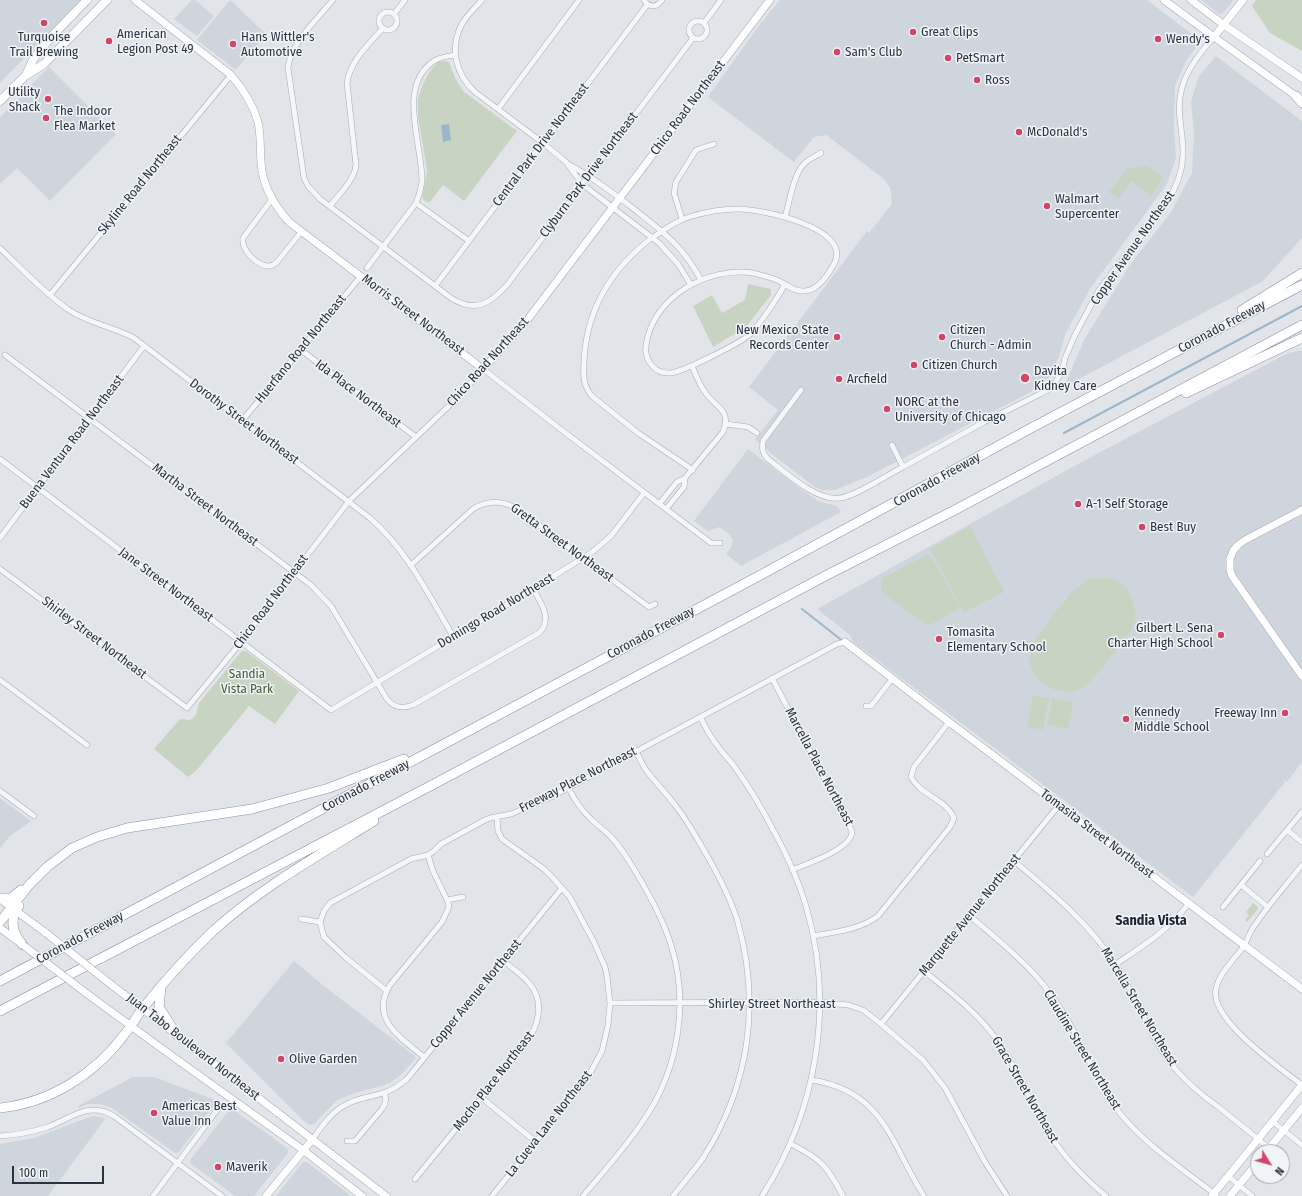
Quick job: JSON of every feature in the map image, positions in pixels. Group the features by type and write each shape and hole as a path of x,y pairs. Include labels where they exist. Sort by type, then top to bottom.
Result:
{"highway":[{"path":"1145,368 1302,273"},
{"name":"Coronado Freeway","path":"0,981 1302,285"},
{"name":"Coronado Freeway","path":"0,1011 434,784 829,574 953,511 1302,325"},
{"path":"1158,402 1196,389 1302,338"},
{"path":"0,922 14,909 33,880 51,863 78,845 104,834 127,828 252,809 315,792 394,764 487,721"},
{"path":"0,1108 35,1101 68,1087 93,1068 120,1041 143,1008 161,987 212,932 239,909 294,871 434,784"},
{"path":"0,898 11,898 16,895 44,865 70,846 97,833 104,834"},
{"path":"14,909 13,928 17,938 23,945"},
{"path":"161,987 160,1007 176,1034"}],"main road":[{"path":"25,76 34,58 52,36 87,0"},
{"path":"0,101 25,76 44,64 107,0"}],"street":[{"name":"Morris Street Northeast","path":"134,0 231,75 240,85 250,102 258,123 261,165 265,183 272,199 285,218 301,232 361,276 644,493 711,543 720,543"},
{"path":"333,0 295,46 289,61 288,68 304,178 308,186 316,195 435,286"},
{"path":"394,14 405,0"},
{"path":"482,0 466,19 460,29 455,47 455,55 462,77 468,85 566,162 589,175 662,231 675,242 695,269 701,280"},
{"path":"498,109 579,0"},
{"name":"Central Park Drive Northeast","path":"435,286 543,143 646,2 652,6 657,6 662,0"},
{"name":"Clyburn Park Drive Northeast","path":"704,23 721,0"},
{"name":"Chico Road Northeast","path":"188,708 241,642 349,501 453,402 528,320 770,0"},
{"path":"1164,0 1300,99"},
{"path":"1192,0 1224,25 1302,78"},
{"name":"Copper Avenue Northeast","path":"802,390 763,441 763,454 809,489 822,496 838,499 848,496 984,422 1049,389 1062,372 1067,353 1075,335 1100,290 1176,188 1181,172 1183,155 1179,108 1181,92 1190,68 1243,0"},
{"path":"383,28 379,21 381,15 386,12 394,14"},
{"path":"383,28 390,29 395,26 397,22 394,14"},
{"name":"Clyburn Park Drive Northeast","path":"696,21 704,23 708,29 706,36 700,40 693,38 689,32 691,25 696,21"},
{"path":"330,206 351,179 356,165 347,83 348,76 352,65 383,28"},
{"name":"Clyburn Park Drive Northeast","path":"435,286 456,302 472,306 479,306 491,300 507,284 693,38"},
{"path":"367,268 416,202 422,183 422,173 413,109 413,98 416,86 426,69 435,60 455,55"},
{"name":"Skyline Road Northeast","path":"50,295 231,75"},
{"path":"682,219 674,193 676,182 696,150 714,144"},
{"path":"785,217 796,177 800,169 806,162 821,153"},
{"path":"566,162 582,184 652,238 665,250 678,264 691,285"},
{"path":"272,199 243,238 243,246 246,252 264,265 274,265 301,232"},
{"path":"416,202 469,241"},
{"path":"693,470 631,427 593,397 587,390 584,371 584,349 595,308 606,287 619,269 630,257 652,238 673,223 682,219 721,210 755,210 785,217 810,226 835,245 837,256 834,265 820,283 810,290 799,291 786,284 765,276 742,272 721,273 691,285 664,307 653,324 646,343 647,358 652,365 660,371 672,373 679,372 748,336 786,284"},
{"name":"Dorothy Street Northeast","path":"0,249 50,295 69,310 82,317 125,333 144,346 349,501 386,532 412,565 453,636"},
{"name":"Huerfano Road Northeast","path":"242,421 361,276"},
{"name":"Buena Ventura Road Northeast","path":"0,538 144,346"},
{"name":"Ida Place Northeast","path":"301,350 416,437"},
{"name":"Martha Street Northeast","path":"5,355 316,590 330,606 387,699 398,707 413,705 536,635 545,627 546,616 544,608 533,589"},
{"path":"659,504 677,482 686,478 693,470 723,432 726,424 723,411 705,393 692,366"},
{"path":"726,424 748,427 757,433"},
{"path":"892,445 903,467"},
{"name":"Jane Street Northeast","path":"0,459 331,710"},
{"path":"666,509 684,487 686,478"},
{"name":"Domingo Road Northeast","path":"331,710 533,589 598,548 611,536 644,493"},
{"name":"Gretta Street Northeast","path":"412,565 473,509 483,503 506,503 516,508 649,607 655,604"},
{"path":"1302,510 1242,542 1233,551 1230,559 1232,576 1302,676"},
{"name":"Shirley Street Northeast","path":"0,569 188,708"},
{"name":"Freeway Place Northeast","path":"320,922 324,911 330,903 411,859 428,855 441,844 485,820 526,808 568,787 772,678 837,644 845,642"},
{"name":"Tomasita Street Northeast","path":"845,642 1302,990"},
{"name":"Marcella Place Northeast","path":"772,678 853,834 849,840 833,853 792,870"},
{"path":"866,706 872,706 892,679"},
{"path":"0,680 87,745"},
{"path":"700,717 716,745 734,765 750,789 772,827 792,870 806,906 818,969 820,1002 819,1031 816,1061 812,1080 802,1114 790,1144 775,1176 762,1196"},
{"path":"812,936 854,928 869,922 878,916 950,827 954,818 949,810 918,785 911,777 914,767 949,722"},
{"path":"636,751 646,769 685,818 720,880 736,918 744,948 748,974 750,1003 749,1033 746,1054 740,1075 729,1107 716,1136 703,1158 673,1196"},
{"path":"568,787 576,803 590,819 613,839 634,868 649,896 671,944 677,967 680,1004 679,1030 675,1050 663,1086 645,1118 583,1196"},
{"path":"0,791 34,816"},
{"name":"Marquette Avenue Northeast","path":"881,1024 1059,805"},
{"path":"1267,854 1302,812"},
{"path":"497,817 498,831 502,839 544,869 569,896 579,912 600,953 607,976 610,1003"},
{"path":"1287,830 1302,842"},
{"path":"424,1057 389,1027 383,1001 387,991 442,922 449,907 433,871 428,855"},
{"name":"Marcella Street Northeast","path":"1014,861 1072,911 1116,964 1164,1053 1178,1072 1200,1093 1263,1144"},
{"path":"1223,907 1260,861"},
{"path":"1214,1195 1302,1085 1235,1031 1223,1016 1216,1000 1215,990 1220,978 1244,945 1254,925 1302,865"},
{"path":"1241,885 1268,907"},
{"name":"Copper Avenue Northeast","path":"266,1196 334,1112 346,1104 359,1099 385,1093 399,1086 403,1082 562,888"},
{"path":"447,900 463,897"},
{"name":"Juan Tabo Boulevard Northeast","path":"0,898 386,1196"},
{"path":"1116,964 1164,930 1179,916 1189,903"},
{"name":"Claudine Street Northeast","path":"970,916 1008,948 1036,976 1067,1020 1107,1094 1129,1123 1147,1141 1214,1195"},
{"path":"301,919 320,922 322,932 328,942 387,991"},
{"name":"Juan Tabo Boulevard Northeast","path":"0,928 130,1026 303,1150 362,1196"},
{"name":"Mocho Place Northeast","path":"415,1179 529,1039 536,1026 538,1018 538,1000 533,988 503,960"},
{"name":"Grace Street Northeast","path":"924,971 962,1002 992,1034 1008,1058 1057,1146 1084,1177 1106,1196"},
{"name":"Shirley Street Northeast","path":"610,1003 680,1004 820,1002 841,1004 863,1010 933,1070 945,1088 985,1162 1007,1196"},
{"name":"La Cueva Lane Northeast","path":"492,1196 582,1086 592,1071 602,1051 610,1003"},
{"path":"812,1080 834,1086 855,1095 867,1104 880,1118 924,1196"},
{"path":"347,1141 355,1141 382,1109 386,1099 385,1093"},
{"path":"482,1098 536,1142"},
{"path":"153,1196 220,1106"},
{"path":"1273,1144 1302,1108"},
{"path":"0,1136 28,1133 49,1126 80,1112 99,1110 114,1116 222,1196"},
{"path":"1272,1121 1302,1145"},
{"path":"790,1144 818,1160 832,1175 843,1196"},
{"path":"1230,1196 1250,1172"},
{"path":"1228,1176 1252,1196"}],"shaded area":[{"path":"0,0 81,0 0,83"},
{"path":"192,0 195,0 214,16 197,36 174,19"},
{"path":"230,0 266,34 236,70 197,40"},
{"path":"780,0 1147,0 1201,41 1186,61 1175,86 1174,126 1176,158 1167,184 1090,289 1065,335 1060,354 1050,377 1029,393 867,477 835,490 822,490 815,487 773,455 755,439 778,410 749,387 867,231 869,233 892,204 891,193 885,180 826,135 814,137 794,162 708,97 760,24"},
{"path":"1201,0 1234,0 1222,14 1219,14"},
{"path":"1216,56 1302,121 1302,238 1263,281 1064,387 1084,340 1130,265 1171,212 1192,173 1194,134 1191,101 1199,76"},
{"path":"49,67 116,134 50,201 17,168 0,184 0,117"},
{"path":"1302,350 1302,762 1287,782 1281,778 1285,782 1193,897 853,642 850,635 817,609 1076,465 1288,353"},
{"path":"748,449 818,501 837,506 841,512 741,566 726,554 730,549 733,540 730,535 720,527 708,531 694,521"},
{"path":"0,798 31,821 10,836 0,848"},
{"path":"294,961 415,1056 415,1059 402,1074 391,1082 337,1100 314,1124 310,1125 306,1123 226,1043"},
{"path":"133,1077 154,1077 215,1100 215,1104 179,1152 175,1153 112,1108 100,1104 88,1104 78,1108 78,1106"},
{"name":"Maverik","path":"231,1108 288,1150 288,1153 254,1196 235,1196 190,1163 190,1160"},
{"path":"94,1116 105,1119 48,1196 0,1196 0,1144 34,1138"},
{"path":"303,1162 307,1162 351,1196 276,1196"}],"green space":[{"path":"1256,0 1302,0 1302,51 1270,33 1252,6"},
{"path":"438,62 449,62 455,78 463,91 517,131 464,201 443,185 429,203 422,198 427,171 418,116 418,99 423,84 430,71"},
{"path":"1147,166 1163,178 1151,196 1131,181 1118,199 1109,192 1127,169"},
{"path":"748,284 771,289 771,295 746,327 713,347 693,306 712,295 722,313 745,300"},
{"path":"970,526 1004,592 964,612 930,549"},
{"path":"927,555 932,558 961,608 928,626 881,592 882,578"},
{"path":"1092,578 1108,578 1115,580 1126,589 1133,601 1135,609 1134,623 1130,633 1089,683 1073,691 1058,691 1045,684 1034,674 1030,660 1032,646 1034,641 1060,606 1076,589"},
{"name":"Sandia Vista Park","path":"243,651 246,651 299,691 275,724 249,706 196,771 188,777 154,749 180,719 190,720 196,715 199,703"},
{"path":"1033,695 1049,698 1043,730 1027,727"},
{"path":"1052,698 1073,702 1068,729 1047,725"},
{"path":"1253,903 1258,907 1258,909 1247,922 1245,920 1249,915 1246,912"}],"water":[{"path":"449,124 451,140 443,142 441,125"}],"waterway":[{"path":"1064,433 1302,306"},
{"path":"802,609 844,642"}],"place":[{"name":"Turquoise Trail Brewing","path":"44,23"},
{"name":"Great Clips","path":"913,32"},
{"name":"Wendy's","path":"1158,39"},
{"name":"American Legion Post 49","path":"109,41"},
{"name":"Hans Wittler's Automotive","path":"233,44"},
{"name":"Sam's Club","path":"837,52"},
{"name":"PetSmart","path":"948,58"},
{"name":"Ross","path":"977,80"},
{"name":"Utility Shack","path":"48,99"},
{"name":"The Indoor Flea Market","path":"46,118"},
{"name":"McDonald's","path":"1019,132"},
{"name":"Walmart Supercenter","path":"1047,206"},
{"name":"New Mexico State Records Center","path":"837,337"},
{"name":"Citizen Church - Admin","path":"942,337"},
{"name":"Citizen Church","path":"914,365"},
{"name":"Davita Kidney Care","path":"1025,378"},
{"name":"Arcfield","path":"839,379"},
{"name":"NORC at the University of Chicago","path":"887,409"},
{"name":"A-1 Self Storage","path":"1078,504"},
{"name":"Best Buy","path":"1142,527"},
{"name":"Gilbert L. Sena Charter High School","path":"1221,635"},
{"name":"Tomasita Elementary School","path":"939,639"},
{"name":"Freeway Inn","path":"1285,713"},
{"name":"Kennedy Middle School","path":"1126,719"},
{"name":"Olive Garden","path":"281,1059"},
{"name":"Americas Best Value Inn","path":"154,1113"},
{"name":"Maverik","path":"218,1167"}],"district":[{"name":"Sandia Vista","path":"1151,921"}]}
